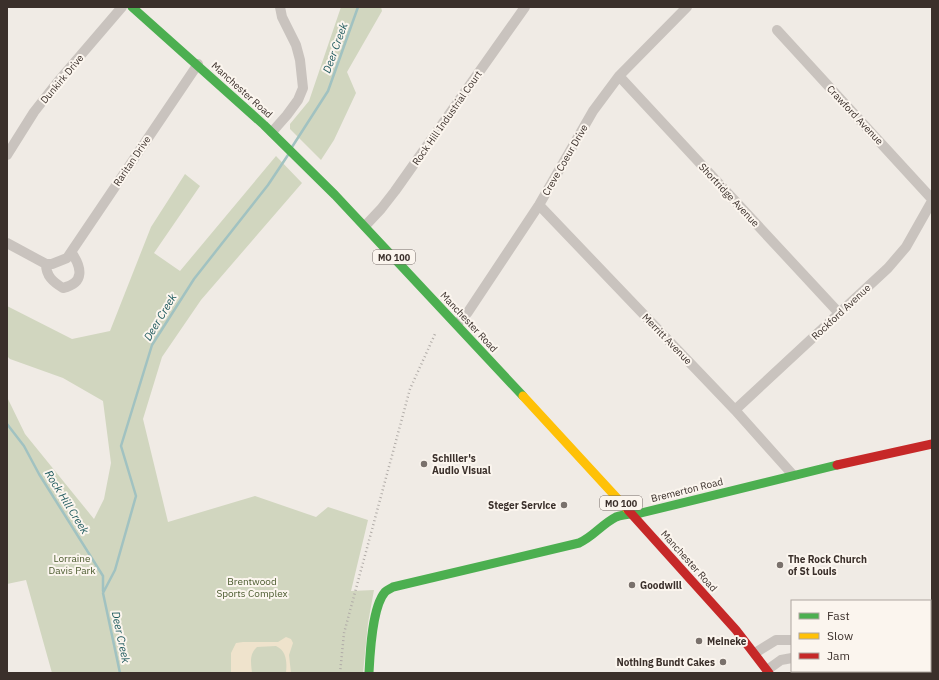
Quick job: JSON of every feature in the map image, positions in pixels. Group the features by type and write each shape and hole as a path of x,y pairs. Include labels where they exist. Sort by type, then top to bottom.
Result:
{"main road":[{"name":"Manchester Road","path":"132,7 198,64 276,135 365,226 709,599 755,653 768,672"},
{"name":"Bremerton Road","path":"368,673 377,610 385,591 393,587 580,543 593,536 616,517 932,444"}],"street":[{"name":"Dunkirk Drive","path":"7,155 34,112 122,7"},
{"path":"276,135 287,115 298,100 303,88 300,60 296,45 282,17 280,7"},
{"name":"Rock Hill Industrial Court","path":"365,226 395,191 525,7"},
{"name":"Creve Coeur Drive","path":"457,324 468,312 539,205 593,111 618,76 687,7"},
{"name":"Crawford Avenue","path":"777,30 932,200"},
{"name":"Raritan Drive","path":"69,255 198,64"},
{"name":"Shortridge Avenue","path":"618,76 840,313"},
{"name":"Rockford Avenue","path":"735,410 888,268 902,252 920,224 932,200"},
{"name":"Merritt Avenue","path":"539,205 735,410 793,475"},
{"path":"7,243 46,264 52,264 69,255 77,261 80,273 78,280 72,286 63,288 51,279 46,269 46,264"},
{"path":"755,653 776,640 791,640"},
{"path":"768,672 781,660 791,658"}],"green space":[{"path":"341,7 381,7 382,11 347,72 356,93 334,140 321,160 290,129 290,124 309,101"},
{"path":"276,156 302,183 201,300 162,357 143,419 168,522 255,496 316,517 328,507 368,520 351,591 374,590 368,623 363,673 52,673 26,580 7,584 7,397 25,434 94,519 104,499 111,463 103,401 63,378 10,359 7,356 7,306 72,339 110,331 151,227 185,174 200,186 154,253 180,271"}],"sand":[{"path":"286,637 291,639 293,643 289,655 291,673 286,673 286,658 280,648 276,646 257,647 254,650 251,659 252,673 231,673 231,653 236,643 278,642"}],"waterway":[{"name":"Deer Creek","path":"292,147 328,91 358,7"},
{"name":"Deer Creek","path":"120,673 103,593 115,570 136,496 121,446 152,345 194,279 268,185 288,155"},
{"name":"Rock Hill Creek","path":"7,424 24,446 39,474 103,576 103,591"}],"railway":[{"path":"340,673 344,633 410,389 435,334"}],"traffic: fast":[{"path":"132,7 264,125 335,195 523,396"},
{"path":"369,673 372,631 377,608 385,592 393,587 579,543 606,523 619,516 641,513 837,465"}],"traffic: slow":[{"path":"523,396 628,510"}],"traffic: jam":[{"path":"837,465 932,444"},
{"path":"628,510 736,630 769,673"}],"place":[{"name":"Schiller's Audio Visual","path":"424,464"},
{"name":"Steger Service","path":"564,505"},
{"name":"The Rock Church of St Louis","path":"780,565"},
{"name":"Goodwill","path":"632,585"},
{"name":"Meineke","path":"699,641"},
{"name":"Nothing Bundt Cakes","path":"723,662"}],"park label":[{"name":"Lorraine Davis Park","path":"72,564"},
{"name":"Brentwood Sports Complex","path":"252,586"}]}
